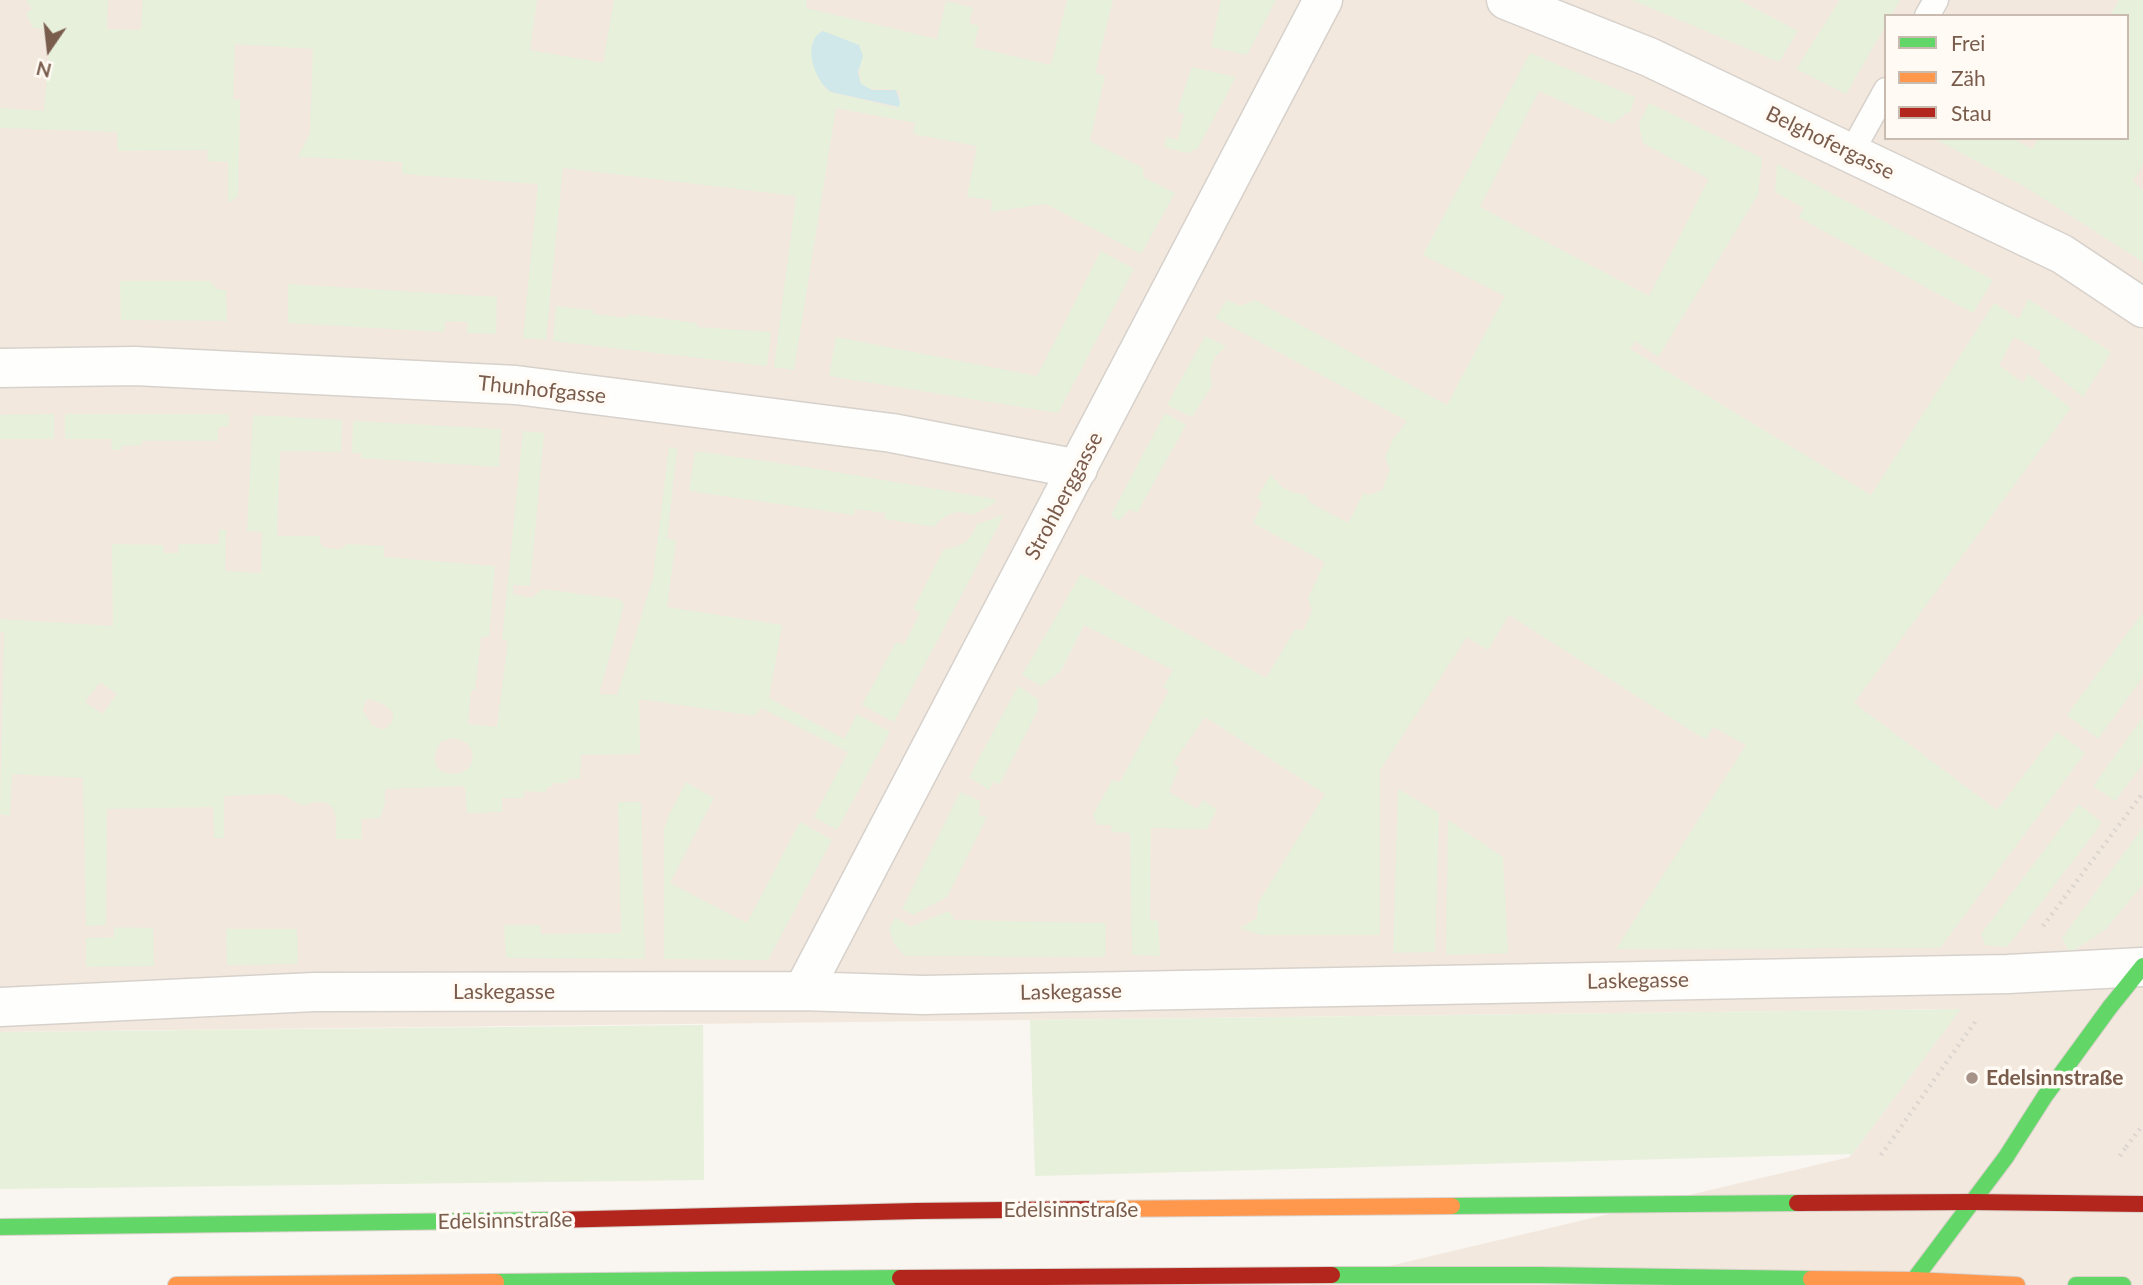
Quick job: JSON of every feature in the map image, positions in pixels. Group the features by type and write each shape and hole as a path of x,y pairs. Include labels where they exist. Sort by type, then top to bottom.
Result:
{"main road":[{"path":"1912,1282 2006,1157 2045,1096 2110,1007 2143,967"},
{"name":"Edelsinnstraße","path":"0,1227 402,1223 916,1211 1972,1202 2143,1204"},
{"path":"1539,1275 1554,1285"},
{"path":"176,1285 1363,1280 1539,1275 2017,1285"},
{"path":"2076,1285 2123,1285"}],"street":[{"name":"Strohberggasse","path":"803,991 1323,0"},
{"name":"Belghofergasse","path":"1506,0 1649,57 2062,254 2143,308"},
{"name":"Thunhofgasse","path":"0,368 135,366 516,385 892,433 1078,469"},
{"name":"Laskegasse","path":"0,1007 314,992 803,991 922,995 2008,974 2143,967"}],"lane":[{"path":"1851,153 1884,94"}],"path":[{"path":"1847,1203 2008,974 2143,793"},
{"path":"2126,1147 2143,1125"}],"shaded area":[{"path":"0,0 2143,0 2143,1285 1309,1285 1850,1157 1960,1009 0,1032"}],"green space":[{"path":"26,0 108,0 107,29 141,30 143,0 537,0 530,50 603,63 614,0 807,0 806,8 937,39 946,1 973,8 969,23 979,26 974,47 1051,65 1067,0 1113,0 1095,73 1105,76 1090,141 1143,168 1143,177 1175,193 1141,254 1046,204 991,212 992,200 967,197 977,146 913,134 915,123 836,108 794,370 774,367 796,196 563,168 546,340 523,338 538,184 402,174 402,162 298,157 310,133 313,49 235,44 233,99 240,100 238,196 228,203 228,162 208,161 207,150 118,151 117,132 0,128 0,108 44,111 51,29 33,28 26,13 32,9","holes":["830,32 859,68 861,84 899,92 900,102 896,108 824,88"]},
{"path":"1221,0 1276,0 1247,55 1211,47"},
{"path":"1632,0 1739,0 1798,31 1779,62"},
{"path":"1840,0 1900,0 1892,14 1884,14 1884,28 1846,94 1796,69"},
{"path":"2119,0 2143,0 2143,165 2133,181 2143,190 2143,262 2027,188 1937,140 2016,140 2032,149 2038,140 2129,140 2129,14 2111,14"},
{"path":"1530,53 1635,97 1631,110 1612,124 1539,91 1480,207 1649,296 1709,179 1643,143 1639,124 1649,103 1762,158 1758,195 1658,357 1635,341 1630,349 1871,495 1994,303 2019,319 2028,299 2111,352 2083,397 2038,360 2041,352 2014,337 1999,365 2023,383 2028,374 2071,408 1854,703 1997,810 2057,732 2085,753 1940,948 1616,949 1746,745 1713,727 1706,740 1509,615 1488,650 1467,637 1380,770 1380,935 1261,935 1240,928 1257,918 1258,903 1325,794 1205,717 1173,763 1179,768 1169,792 1197,809 1203,800 1217,809 1207,829 1151,828 1150,920 1158,921 1160,956 1132,955 1130,833 1112,832 1111,825 1097,825 1093,815 1112,780 1120,782 1169,690 1163,687 1173,670 1084,625 1061,671 1041,686 1022,675 1081,574 1266,678 1295,629 1303,631 1312,611 1308,598 1325,562 1253,523 1263,503 1257,498 1271,474 1286,489 1306,495 1309,502 1348,523 1364,493 1370,495 1382,490 1390,470 1385,457 1393,439 1407,421 1215,318 1227,300 1240,306 1255,300 1447,405 1505,296 1423,255"},
{"path":"1192,67 1236,77 1198,148 1187,153 1164,147 1166,137 1178,140 1184,114 1177,112"},
{"path":"1777,164 1993,280 1973,313 1798,217 1804,208 1775,192"},
{"path":"1101,251 1134,269 1058,413 829,376 836,337 1037,376"},
{"path":"120,281 210,281 217,289 226,290 227,321 121,320"},
{"path":"288,284 497,297 496,334 467,333 468,322 445,321 444,332 288,323"},
{"path":"556,306 593,310 593,314 627,318 628,314 697,323 697,327 771,332 767,366 553,341"},
{"path":"1205,336 1226,346 1214,358 1210,372 1212,386 1192,417 1167,405"},
{"path":"1165,413 1186,425 1137,513 1129,509 1119,521 1111,515"},
{"path":"54,414 54,439 0,439 0,415"},
{"path":"65,414 229,414 229,426 218,427 218,441 142,441 141,445 122,446 121,450 112,450 111,439 65,439"},
{"path":"253,415 342,420 341,452 280,451 277,536 320,536 320,543 325,548 341,549 347,544 384,546 384,557 495,566 489,637 481,637 468,724 497,727 508,641 502,640 523,431 544,433 530,586 513,585 513,594 532,598 542,589 620,599 624,605 599,694 617,695 653,578 669,447 677,449 667,539 676,540 667,607 782,625 769,698 844,739 857,714 890,732 837,830 814,817 848,752 761,708 755,716 639,699 640,754 581,755 580,779 553,783 552,787 547,787 546,792 525,791 523,798 502,798 502,812 467,813 465,786 385,789 385,804 380,818 361,819 362,839 336,839 335,814 330,805 318,802 300,805 277,794 224,796 224,838 214,838 213,807 107,809 106,925 86,926 83,778 12,774 10,816 0,814 4,633 0,632 0,619 113,626 112,544 163,545 164,553 178,553 179,544 219,544 219,530 226,530 225,571 261,573 262,532 247,531","holes":["100,682 117,694 102,714 85,702","370,699 383,704 391,711 393,720 383,730 372,725 363,711 365,701","452,738 467,744 473,760 468,768 460,773 442,771 436,765 435,755 441,742"]},
{"path":"353,421 501,429 499,467 361,458 361,453 352,453"},
{"path":"695,451 995,499 996,502 973,515 962,512 942,518 934,527 885,519 885,513 855,509 854,515 689,491"},
{"path":"1002,515 894,722 862,705 896,642 904,645 920,613 913,609 944,549 964,543 972,535 976,525"},
{"path":"2143,612 2143,677 2098,739 2067,715"},
{"path":"1018,686 1038,699 1038,710 1000,784 993,782 989,790 969,777"},
{"path":"2143,717 2143,764 2115,801 2093,786"},
{"path":"686,782 714,798 670,883 747,923 800,822 832,840 768,960 664,959 664,829"},
{"path":"1398,789 1439,813 1435,952 1393,953"},
{"path":"960,792 980,801 979,815 987,817 947,897 913,915 902,909"},
{"path":"618,802 641,802 645,959 506,958 504,925 540,925 541,934 621,933"},
{"path":"2079,804 2102,823 2007,947 1985,945 1981,934"},
{"path":"1448,820 1503,857 1508,953 1446,955"},
{"path":"2143,827 2143,884 2106,929 2070,953 2062,938"},
{"path":"949,911 955,920 1106,923 1105,957 905,956 893,942 889,929 895,917 910,927"},
{"path":"114,927 153,928 154,966 86,967 86,938 114,937"},
{"path":"226,929 297,929 298,964 227,965"},
{"path":"1961,1009 1850,1157 1850,1154 1035,1176 1030,1020"},
{"path":"703,1025 704,1180 0,1189 0,1032"}],"water":[{"path":"823,31 859,45 863,56 858,72 861,84 872,90 896,90 899,107 831,92 825,87 815,71 811,52 816,36"}],"traffic: fast":[{"path":"2110,1007 2143,966"},
{"path":"2006,1157 2045,1096 2110,1007"},
{"path":"1910,1285 2006,1157"},
{"path":"1452,1206 1797,1203"},
{"path":"0,1227 552,1220"},
{"path":"1332,1275 1811,1279"},
{"path":"496,1282 900,1278"},
{"path":"2076,1285 2123,1285"}],"traffic: slow":[{"path":"1095,1209 1452,1206"},
{"path":"1811,1279 2017,1285"},
{"path":"176,1285 496,1282"}],"traffic: jam":[{"path":"1797,1203 2143,1204"},
{"path":"552,1220 1095,1209"},
{"path":"900,1278 1332,1275"}],"place":[{"name":"Edelsinnstraße","path":"1972,1078"}]}
